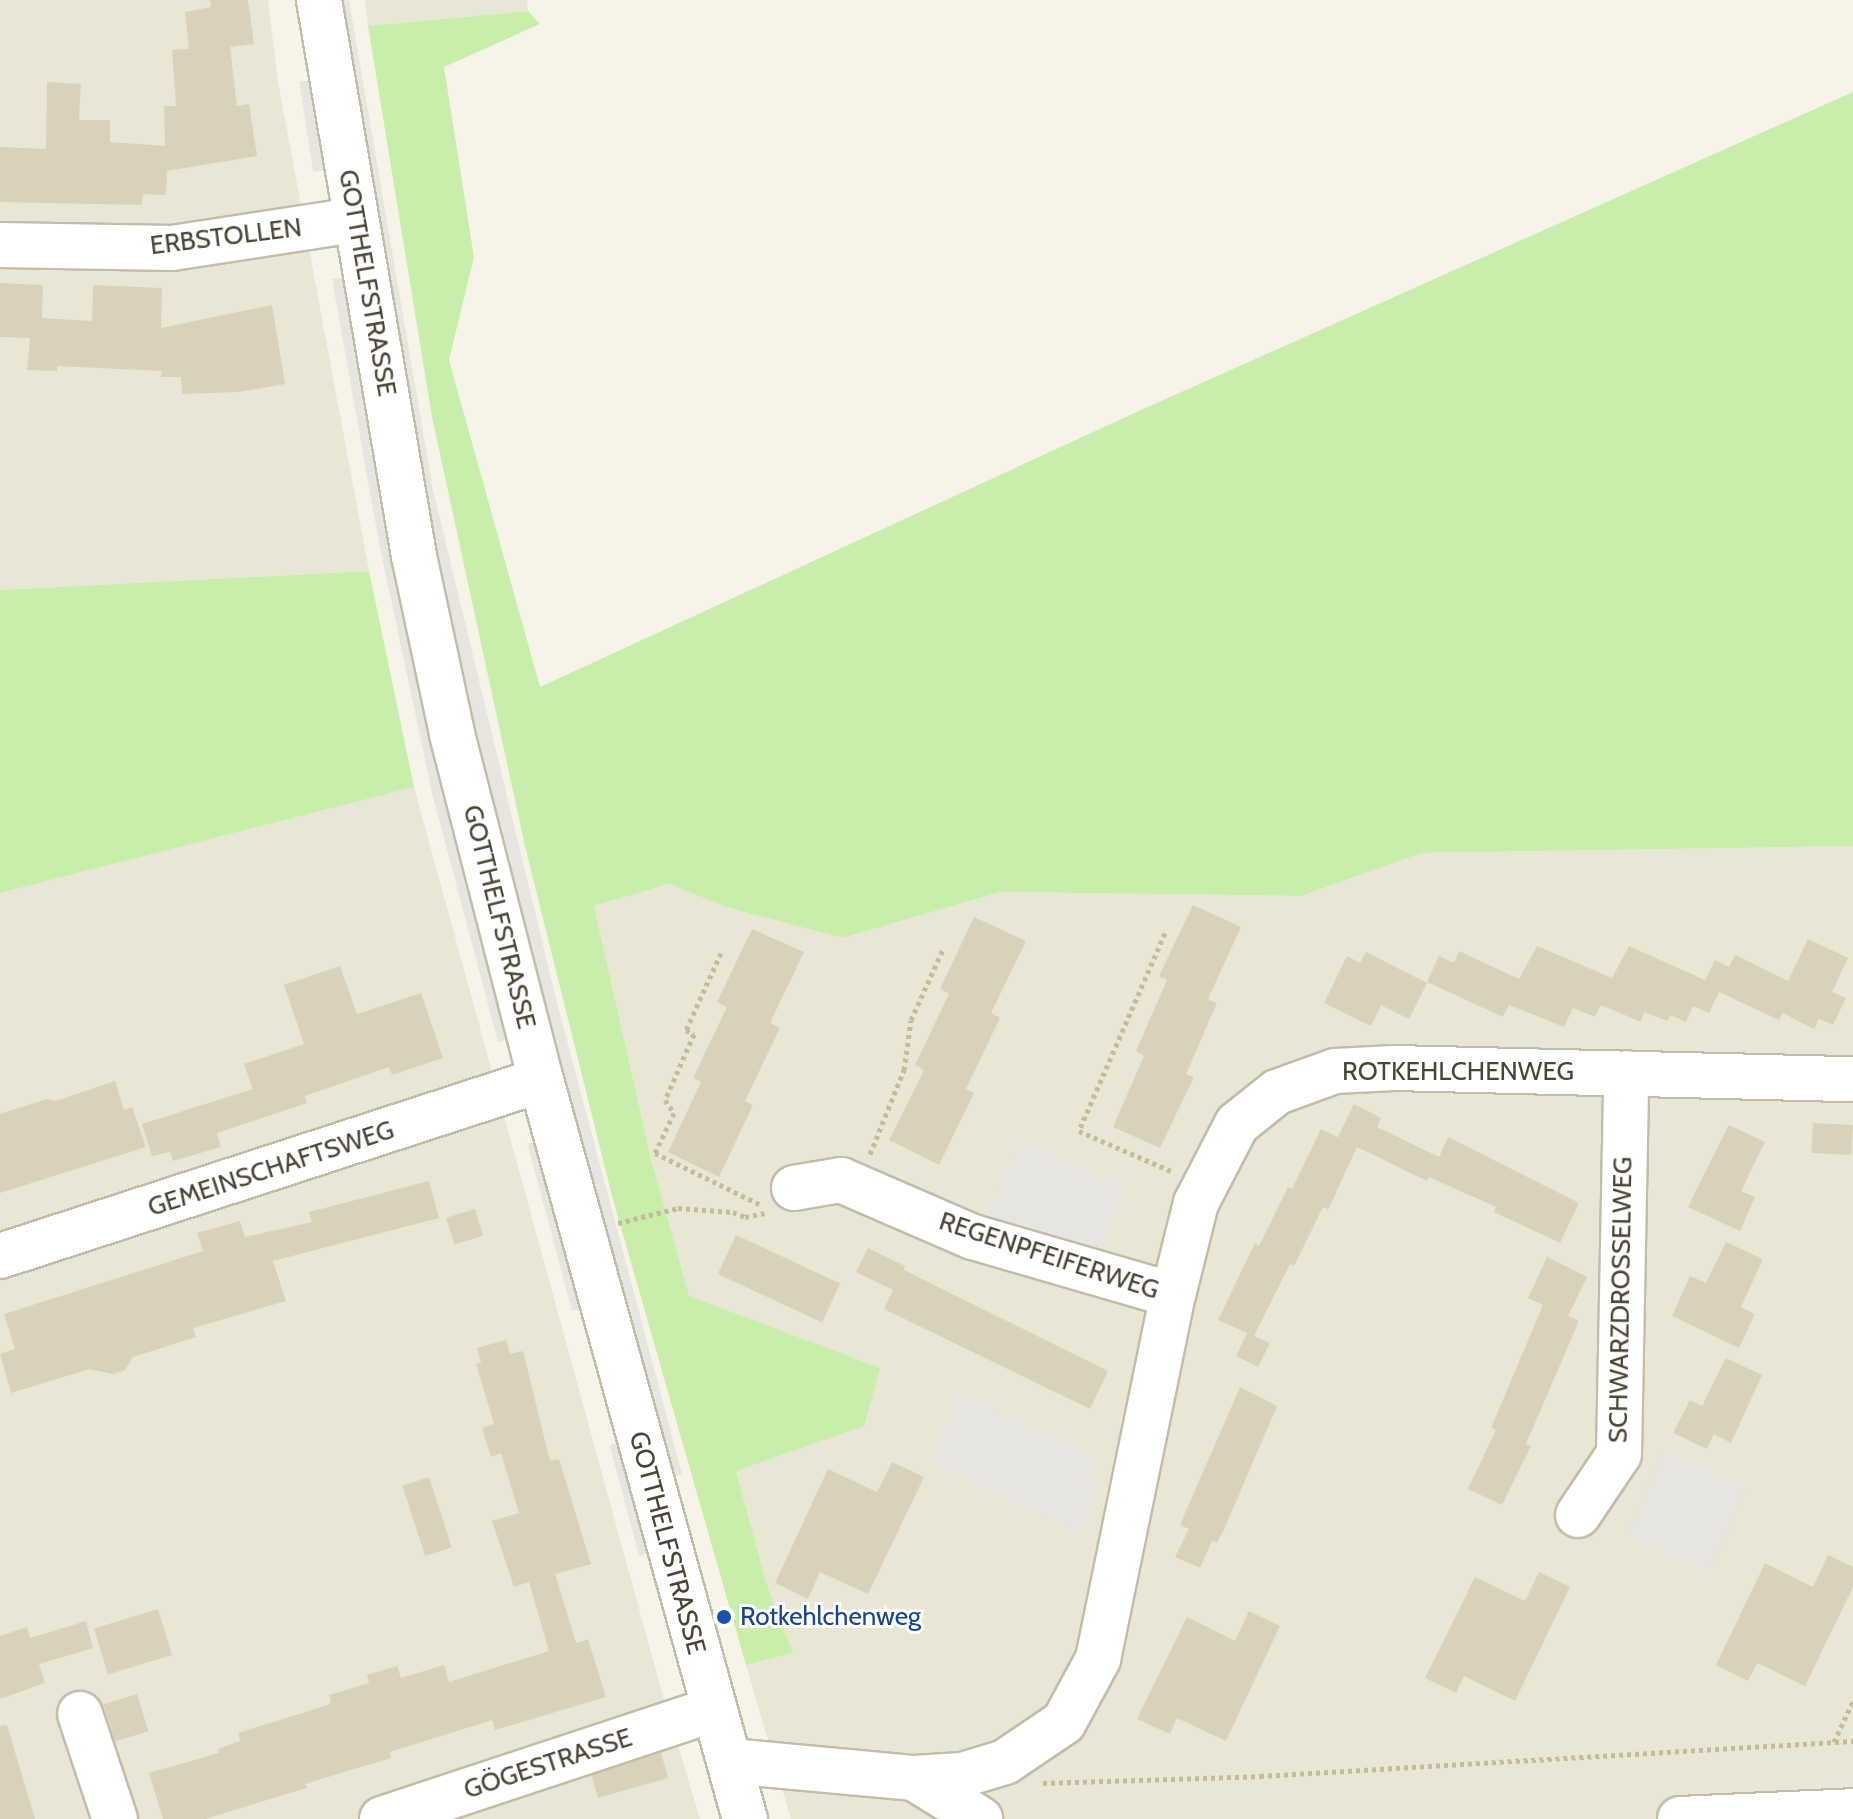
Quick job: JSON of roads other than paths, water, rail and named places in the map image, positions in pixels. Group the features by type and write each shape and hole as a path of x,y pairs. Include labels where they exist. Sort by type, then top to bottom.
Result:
{"street":[{"name":"GOTTHELFSTRASSE","path":"319,0 414,556 452,734 541,1080 745,1819"},
{"name":"ERBSTOLLEN","path":"0,245 172,248 355,220"},
{"name":"ROTKEHLCHENWEG","path":"730,1761 914,1778 962,1775 1005,1762 1064,1722 1098,1659 1173,1295 1196,1203 1237,1124 1277,1092 1335,1071 1394,1068 1853,1079"},
{"name":"SCHWARZDROSSELWEG","path":"1578,1515 1619,1454 1626,1073"},
{"name":"GEMEINSCHAFTSWEG","path":"0,1256 541,1080"},
{"name":"REGENPFEIFERWEG","path":"784,1200 841,1180 973,1237 1173,1295"},
{"name":"GÖGESTRASSE","path":"382,1819 714,1709"},
{"path":"80,1714 115,1819"},
{"path":"914,1778 980,1819"},
{"path":"1680,1819 1853,1811"}],"place":[{"name":"Rotkehlchenweg","path":"724,1617"}]}
